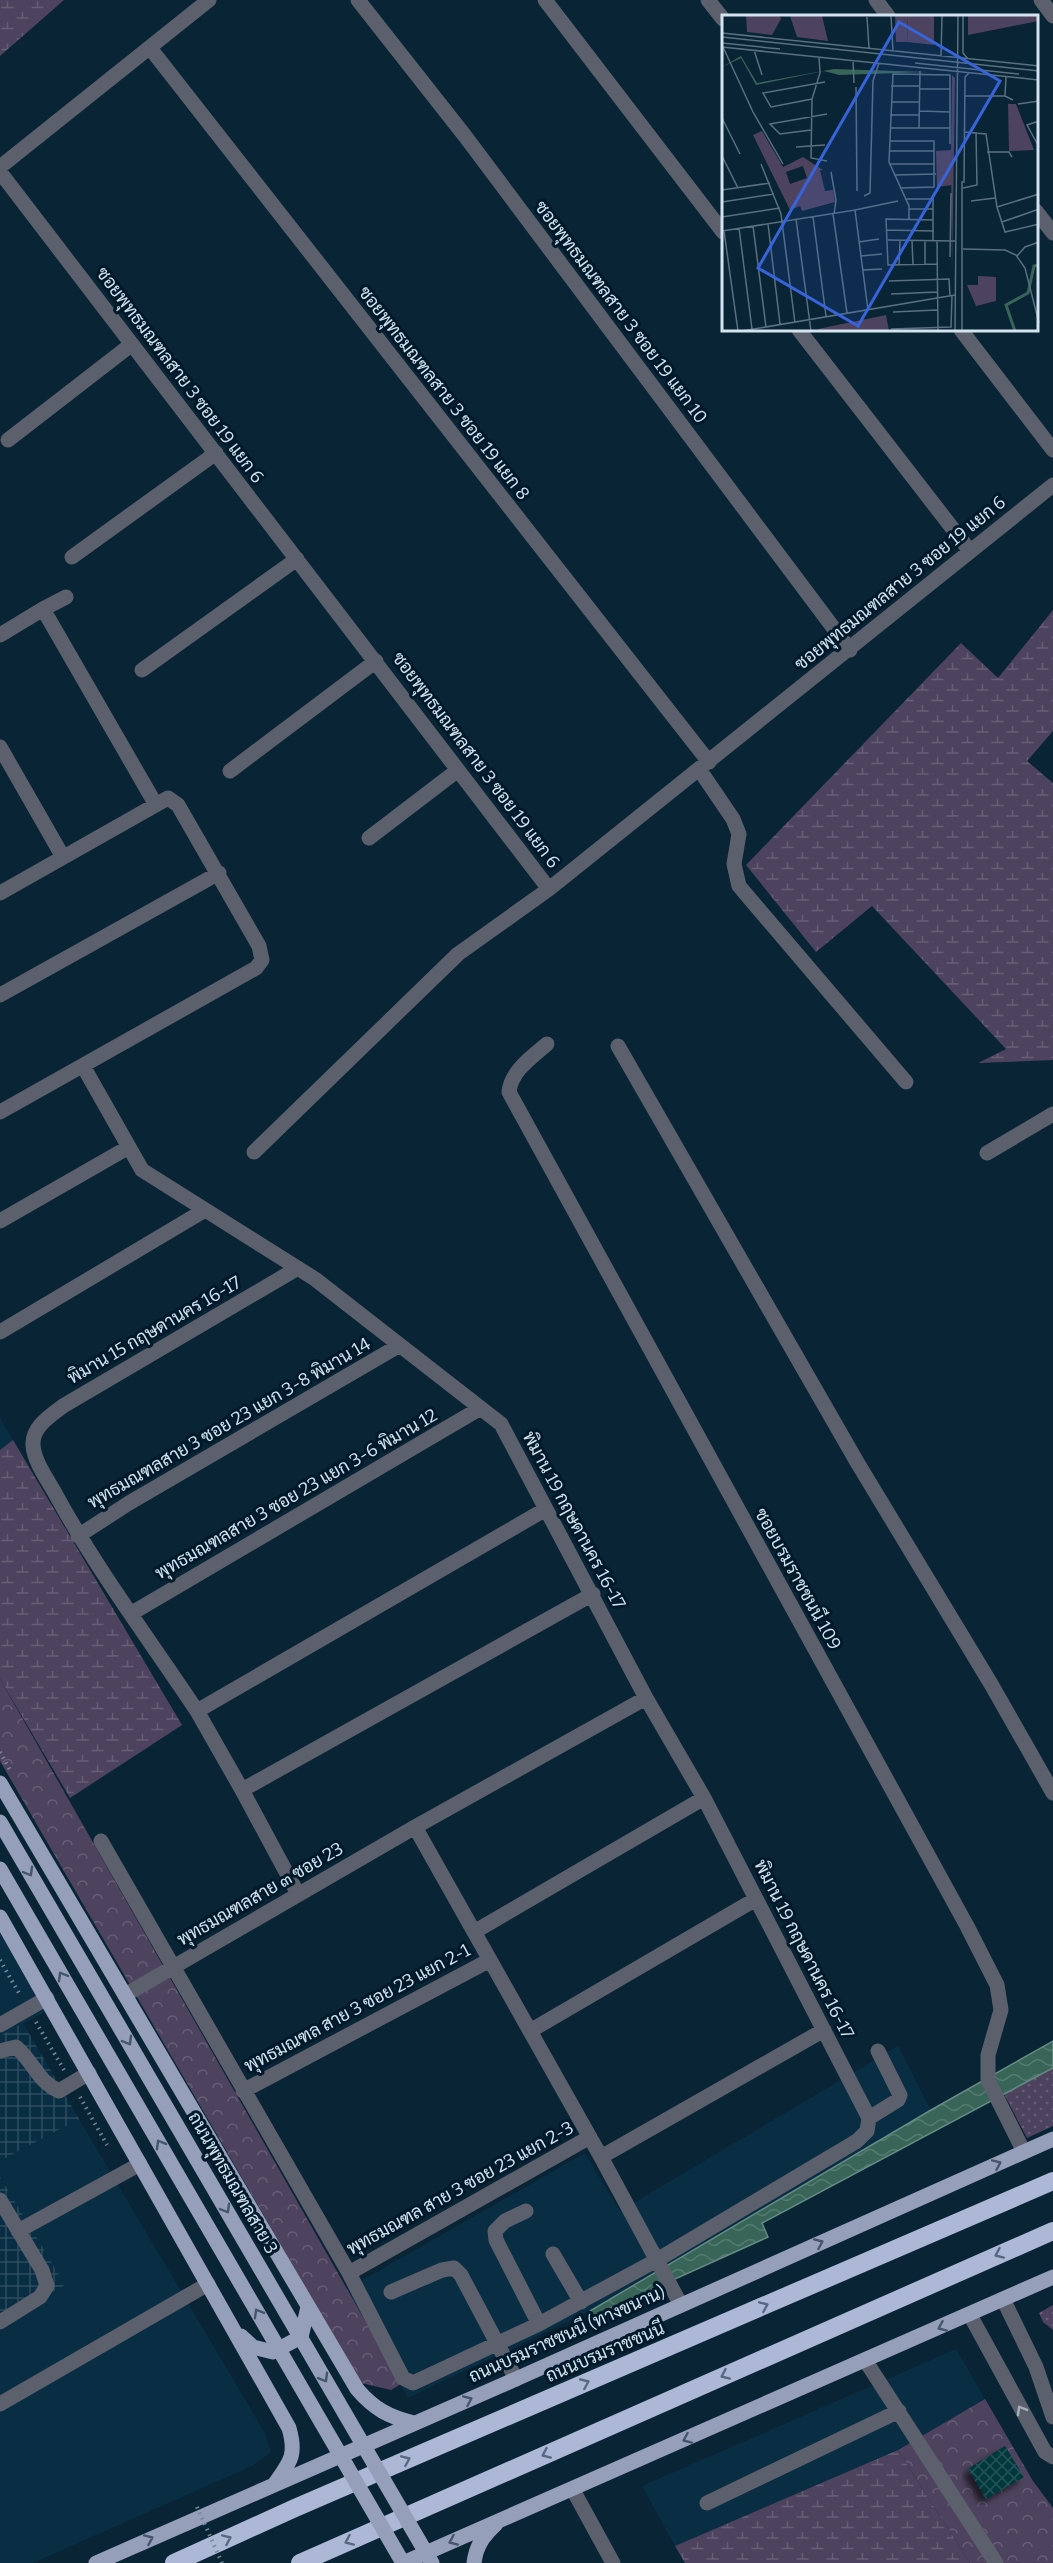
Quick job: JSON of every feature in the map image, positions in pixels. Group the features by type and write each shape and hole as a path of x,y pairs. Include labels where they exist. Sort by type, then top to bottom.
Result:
{"highway":[{"name":"ถนนบรมราชชนนี","path":"174,2563 295,2508 1053,2181"},
{"path":"300,2563 1053,2231"}],"main road":[{"path":"0,1783 308,2307 365,2398 377,2409 392,2417 414,2423"},
{"name":"ถนนพุทธมณฑลสาย 3","path":"0,1822 432,2563"},
{"path":"0,1869 403,2563 1053,2277"},
{"path":"0,1917 289,2428 294,2446 288,2465 274,2485"},
{"name":"ถนนบรมราชชนนี (ทางขนาน)","path":"96,2563 516,2379 1053,2139"},
{"path":"234,2330 253,2347 273,2352 301,2337 308,2307"},
{"path":"474,2563 476,2550 486,2534 503,2518"}],"street":[{"path":"0,167 209,0"},
{"name":"ซอยพุทธมณฑลสาย 3 ซอย 19 แยก 10","path":"358,0 465,136 850,650"},
{"path":"545,0 722,231"},
{"path":"708,0 722,18"},
{"path":"876,0 887,15"},
{"path":"1041,0 1053,16"},
{"name":"ซอยพุทธมณฑลสาย 3 ซอย 19 แยก 8","path":"150,48 704,765 739,834 734,864 739,886 906,1083"},
{"name":"ซอยพุทธมณฑลสาย 3 ซอย 19 แยก 6","path":"0,172 549,889 1053,485"},
{"path":"1038,214 1053,233"},
{"path":"801,332 970,551"},
{"path":"963,332 1053,450"},
{"path":"8,440 132,344"},
{"path":"72,556 216,453"},
{"path":"142,669 297,559"},
{"path":"0,635 66,597"},
{"path":"43,609 156,805"},
{"path":"230,771 376,661"},
{"path":"0,747 63,857"},
{"path":"369,838 458,770"},
{"path":"0,892 168,798 178,805 219,873 259,946 262,960 256,968 0,1112"},
{"path":"0,995 219,873"},
{"path":"254,1152 458,954 549,889"},
{"name":"ซอยบรมราชชนนี 109","path":"547,1044 517,1072 509,1092 968,1926 997,1985 1001,2010 988,2055 988,2080 1024,2152"},
{"path":"618,1046 857,1462 991,1684 1053,1793"},
{"name":"พิมาน 19 กฤษดานคร 16-17","path":"83,1066 142,1170 298,1268 501,1424 646,1698 704,1798 824,2030 868,2125"},
{"path":"987,1153 1053,1114"},
{"path":"0,1221 129,1147"},
{"path":"0,1332 205,1210"},
{"name":"พิมาน 15 กฤษดานคร 16-17","path":"78,1536 37,1460 33,1445 35,1433 44,1421 63,1406 298,1268"},
{"name":"พุทธมณฑลสาย 3 ซอย 23 แยก 3-8 พิมาน 14","path":"78,1536 129,1503 400,1345"},
{"name":"พุทธมณฑลสาย 3 ซอย 23 แยก 3-6 พิมาน 12","path":"132,1613 479,1409"},
{"path":"197,1711 546,1509"},
{"path":"78,1536 197,1711 298,1894"},
{"path":"242,1790 593,1594"},
{"name":"พุทธมณฑลสาย ๓ ซอย 23","path":"125,1995 415,1827 646,1698"},
{"path":"474,1932 704,1798"},
{"path":"415,1827 601,2157 681,2305"},
{"path":"101,1841 349,2273 403,2378 413,2383 539,2324 658,2261 849,2145 868,2125 898,2100 900,2095 878,2051"},
{"path":"530,2031 756,1899"},
{"name":"พุทธมณฑล สาย 3 ซอย 23 แยก 2-1","path":"243,2091 490,1960"},
{"path":"0,2025 47,1998"},
{"path":"601,2157 824,2030"},
{"path":"0,2051 16,2047 26,2055 43,2082 59,2091 89,2073"},
{"name":"พุทธมณฑล สาย 3 ซอย 23 แยก 2-3","path":"349,2273 590,2138"},
{"path":"18,2231 140,2164"},
{"path":"0,2200 42,2270 47,2286 39,2297 0,2322"},
{"path":"526,2211 504,2221 495,2231 496,2240 539,2324"},
{"path":"553,2254 581,2302"},
{"path":"392,2292 442,2270 454,2268 461,2274 516,2379"},
{"path":"0,2404 208,2284"},
{"path":"1003,2299 1036,2367 1053,2417"},
{"path":"969,2314 1045,2452 1053,2457"},
{"path":"865,2360 996,2563"},
{"path":"707,2503 899,2411"},
{"path":"573,2490 613,2563"}],"path":[{"path":"197,2507 222,2563"}],"shaded area":[{"path":"0,1418 13,1440 0,1450"},
{"path":"0,1932 45,2012 0,2036"},
{"path":"23,2023 79,2119 0,2161 0,2036"},
{"path":"898,2046 931,2110 590,2311 408,2398 347,2289 585,2153 620,2211"},
{"path":"79,2119 265,2433 271,2452 252,2466 33,2563 0,2563 0,2322 64,2285 0,2177 0,2161"},
{"path":"0,2177 65,2285 0,2322"},
{"path":"956,2349 985,2399 898,2450 675,2546 642,2486"}],"green space":[{"path":"0,0 64,0 0,56"},
{"path":"1053,610 1053,731 1027,761 1053,783 1053,1060 978,1063 1006,1049 872,906 816,952 746,865 961,643 998,678"},
{"path":"13,1440 182,1725 70,1798 0,1679 0,1450"},
{"path":"0,1679 401,2384 391,2390 361,2383 0,1761"},
{"path":"1053,2068 1053,2126 1027,2138 1004,2094"},
{"path":"1053,2305 1053,2330 1043,2322 1039,2313"},
{"path":"985,2399 1033,2481 1053,2508 1053,2563 970,2563 898,2450","holes":["1005,2446 1023,2477 986,2499 968,2469"]},
{"path":"898,2450 970,2563 685,2563 675,2546"}],"water":[{"path":"1053,2041 1053,2068 762,2223 768,2237 593,2316 590,2311 931,2110"}],"building":[{"path":"1005,2446 1024,2477 986,2499 968,2469"}]}
